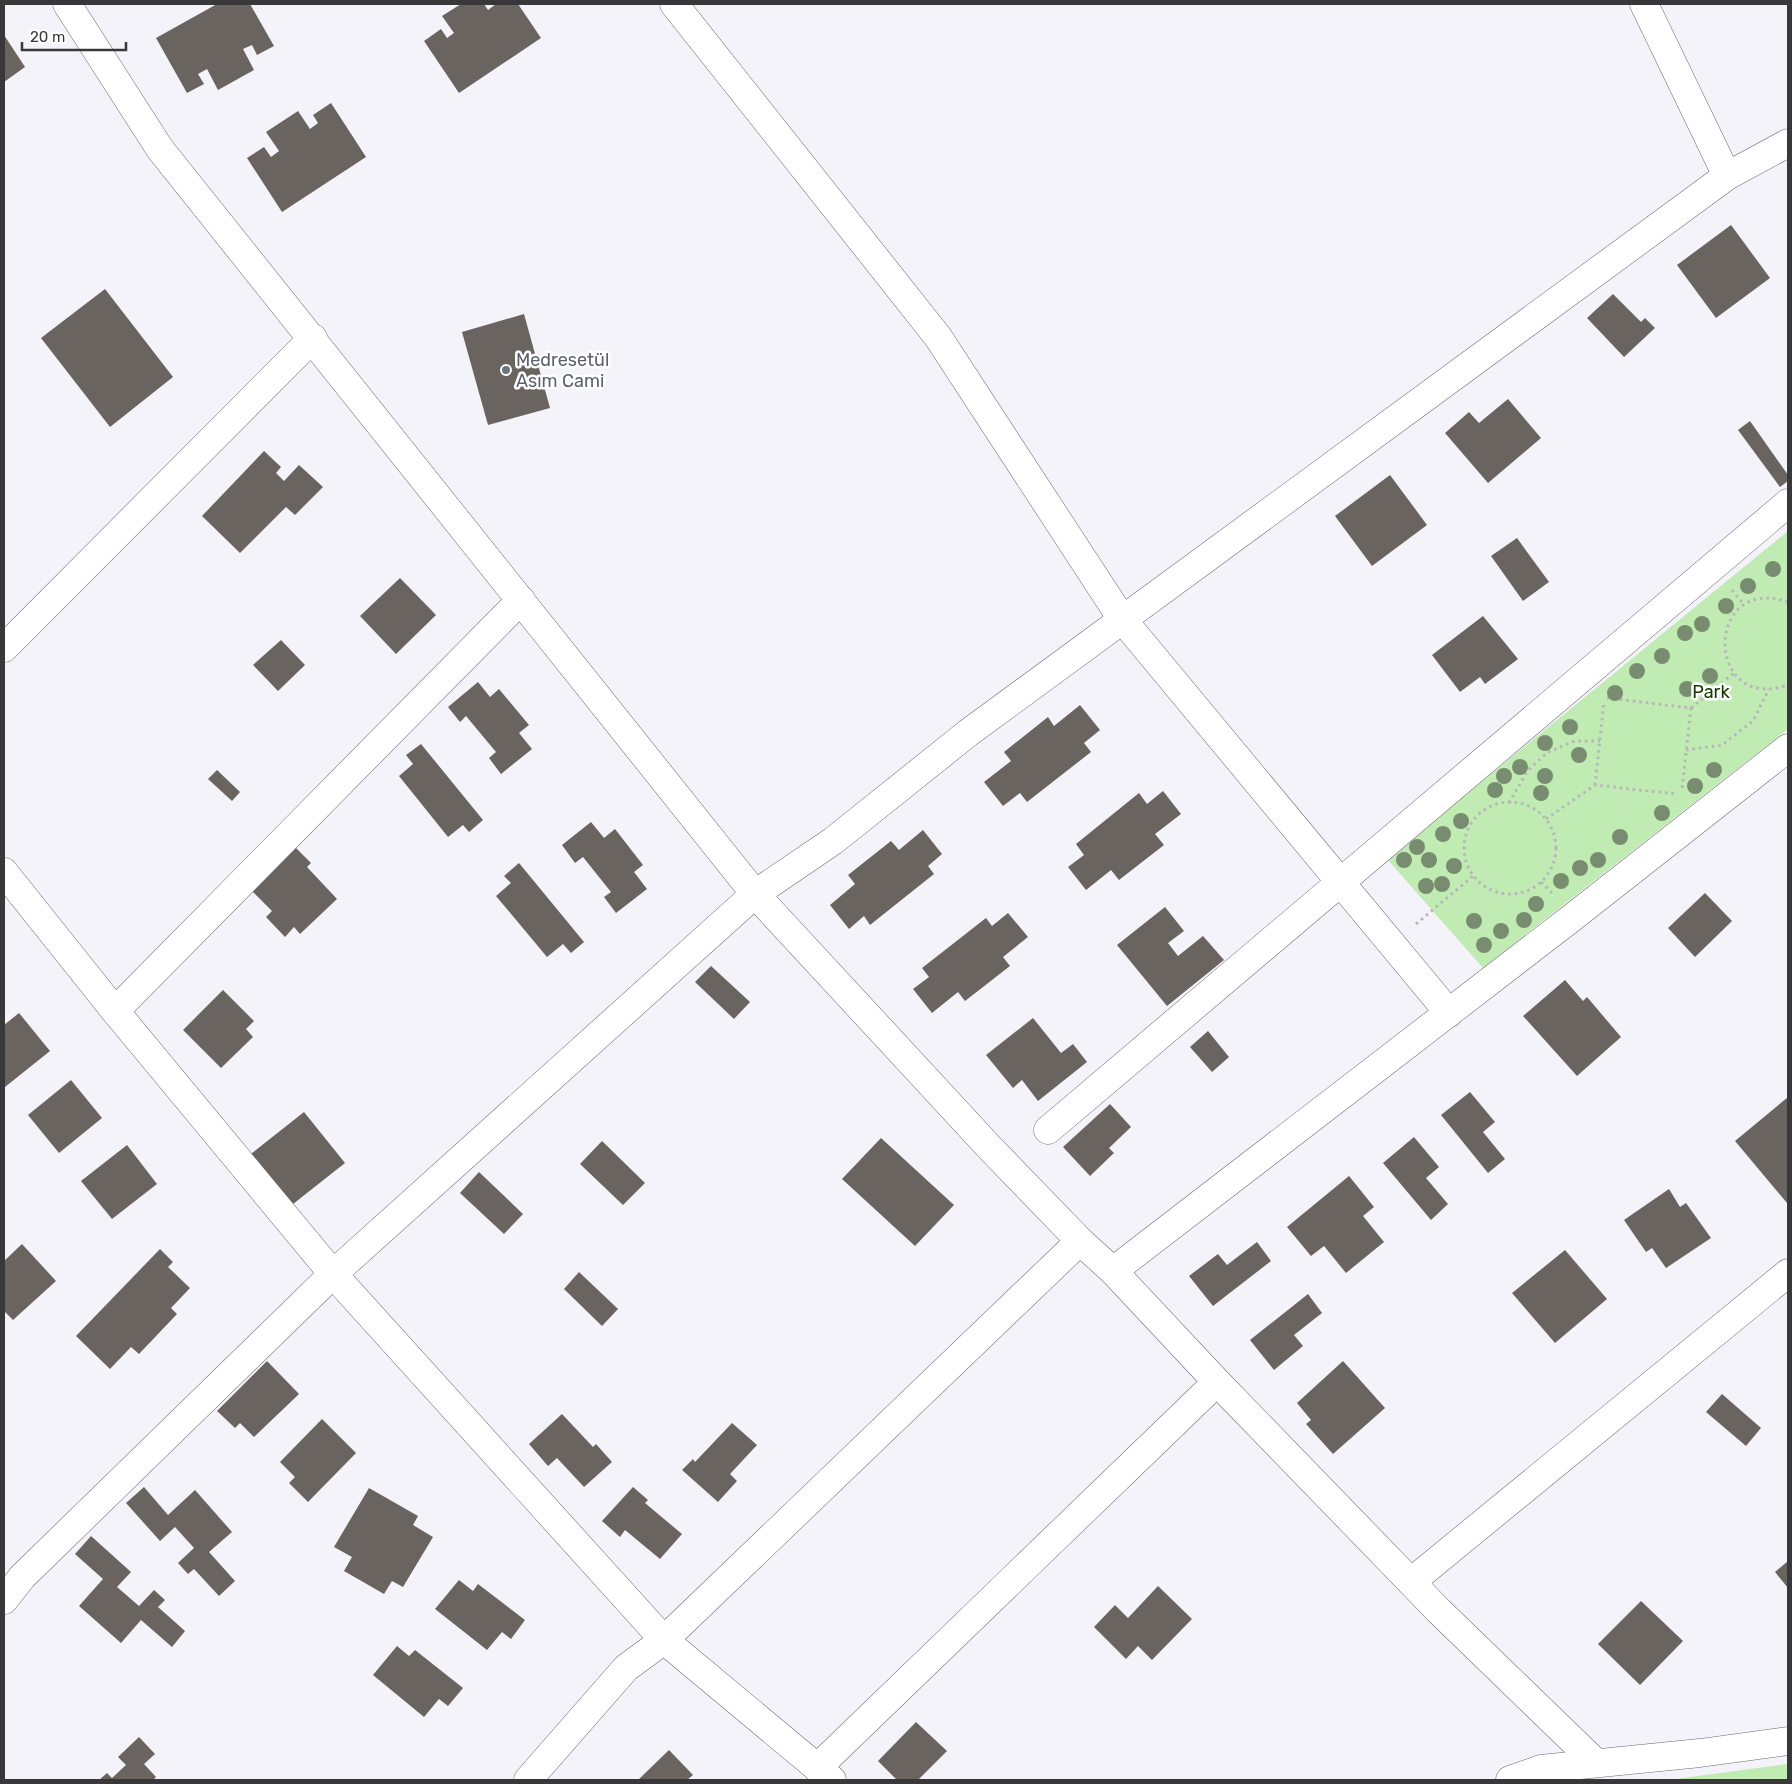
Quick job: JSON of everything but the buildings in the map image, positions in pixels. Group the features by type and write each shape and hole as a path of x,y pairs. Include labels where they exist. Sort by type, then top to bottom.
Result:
{"street":[{"path":"67,4 160,149 522,600 754,894 990,1148 1080,1241 1113,1270 1217,1382 1411,1582 1596,1763"},
{"path":"674,4 938,337 1122,619 1342,881 1449,1013"},
{"path":"1644,4 1727,176"},
{"path":"4,1600 22,1577 333,1274 754,894 833,841 968,732 1727,176 1788,143"},
{"path":"4,648 313,338"},
{"path":"1048,1130 1788,503"},
{"path":"115,1011 522,600"},
{"path":"1113,1270 1449,1013 1788,748"},
{"path":"4,872 115,1011 333,1274 664,1640 825,1774 1217,1382"},
{"path":"528,1780 626,1668 664,1640 1080,1241"},
{"path":"1411,1582 1788,1273"},
{"path":"1510,1780 1541,1768 1700,1753 1788,1741"}],"path":[{"path":"1788,602 1775,598 1754,601 1736,612 1730,620 1724,640 1724,651 1734,673 1748,684 1769,689 1788,685"},
{"path":"1546,819 1595,785 1682,795 1691,708 1734,673"},
{"path":"1686,750 1722,745 1753,721 1769,689"},
{"path":"1595,785 1604,698 1691,708"},
{"path":"1509,802 1528,770 1548,752 1575,741 1600,741"},
{"path":"1509,802 1530,807 1546,819 1553,834 1556,850 1550,870 1541,882 1524,892 1505,894 1485,887 1474,876 1466,862 1464,852 1467,831 1479,814 1496,804 1509,802"},
{"path":"1392,945 1474,876"}],"green space":[{"name":"Park","path":"1788,531 1788,729 1483,968 1387,859"},
{"path":"1788,1764 1788,1780 1668,1780"}],"place":[{"name":"Medresetül Asım Cami","path":"506,370"}]}
